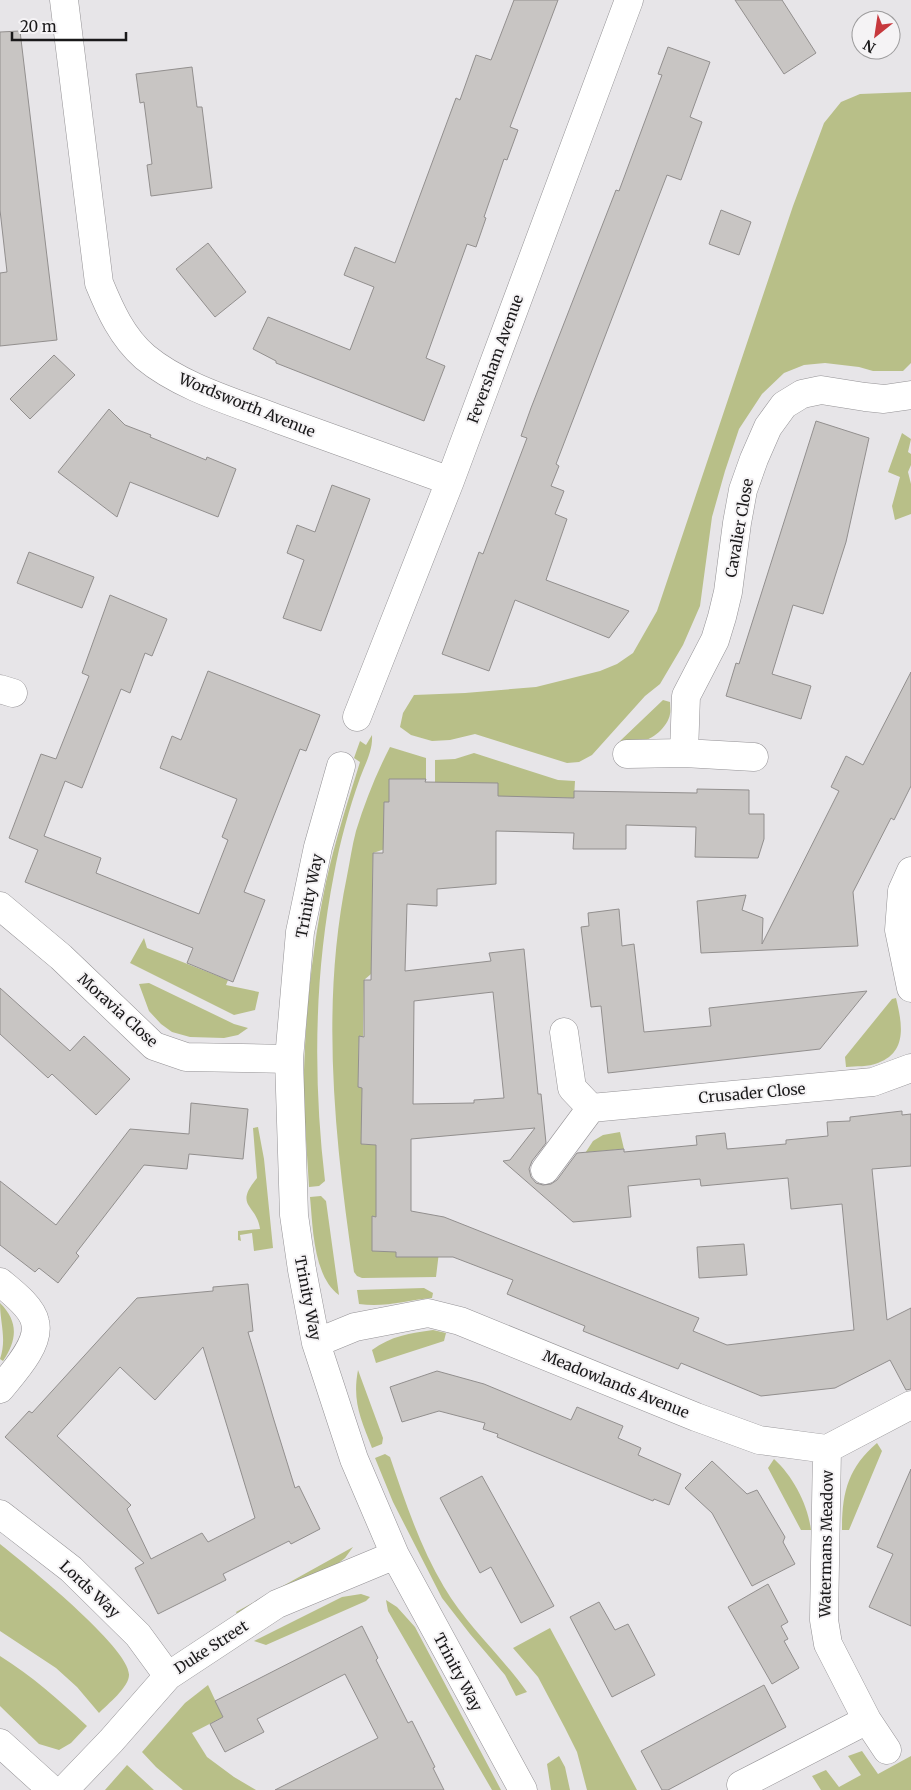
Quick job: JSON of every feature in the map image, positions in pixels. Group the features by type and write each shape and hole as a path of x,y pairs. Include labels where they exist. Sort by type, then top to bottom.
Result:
{"street":[{"name":"Wordsworth Avenue","path":"64,0 99,283 112,316 127,338 143,355 163,370 215,396 450,481"},
{"name":"Feversham Avenue","path":"357,717 450,481 629,0"},
{"name":"Cavalier Close","path":"684,753 686,696 715,640 722,618 728,592 743,490 768,428 784,405 802,394 821,390 884,399 911,395"},
{"path":"627,754 684,753 754,757"},
{"name":"Trinity Way","path":"341,766 318,847 300,932 289,1059 294,1215 316,1343 354,1460 395,1555 523,1790"},
{"path":"911,871 902,891 899,930 911,988"},
{"name":"Moravia Close","path":"0,906 61,958 154,1046 186,1056 289,1059"},
{"path":"545,1170 591,1108 572,1088 564,1032"},
{"name":"Crusader Close","path":"591,1108 873,1082 911,1068"},
{"path":"0,1282 24,1303 36,1323 34,1342 21,1363 0,1389"},
{"name":"Meadowlands Avenue","path":"316,1343 355,1327 428,1313 460,1321 696,1417 760,1440 827,1449"},
{"path":"827,1449 911,1405"},
{"name":"Watermans Meadow","path":"827,1449 824,1620 828,1644 867,1720 887,1750"},
{"name":"Lords Way","path":"0,1514 71,1569 138,1635 168,1676"},
{"name":"Duke Street","path":"64,1790 111,1741 168,1676 278,1604 395,1555"},
{"path":"741,1785 867,1720"},
{"path":"0,1743 52,1790"}],"green space":[{"path":"911,92 911,363 903,371 873,371 859,367 825,363 804,365 784,373 762,394 739,429 725,471 712,517 700,606 683,645 660,684 645,696 592,755 579,762 567,763 475,734 450,740 432,741 411,735 400,727 403,713 414,695 536,687 600,671 617,664 633,653 657,611 793,206 824,123 841,102 860,94"},
{"path":"902,433 911,439 908,452 911,454 911,465 908,472 911,484 911,514 895,520 892,506 900,477 888,472"},
{"path":"663,700 670,702 670,713 669,719 659,732 645,741 620,741"},
{"path":"372,735 370,752 356,790 342,838 327,912 319,989 317,1066 325,1181 319,1186 309,1187 304,1070 308,999 314,952 321,905 330,867 360,762 354,758 360,741 366,745"},
{"path":"390,747 426,758 426,779 389,802 384,802 384,826 388,848 373,853 371,974 364,980 363,1037 359,1037 358,1087 362,1088 361,1144 376,1145 376,1217 372,1217 372,1251 439,1252 436,1277 362,1278 354,1272 336,1124 332,1024 334,974 339,925 356,831 371,788"},
{"path":"474,753 558,780 575,781 574,798 498,797 435,783 435,760 455,759"},
{"path":"144,938 147,948 228,980 226,985 259,992 255,1010 234,1015 130,963"},
{"path":"149,983 234,1024 248,1028 238,1035 224,1038 190,1037 172,1032 161,1024 149,1011 139,984"},
{"path":"896,998 901,1027 898,1044 894,1052 888,1058 878,1063 846,1067 845,1057 892,999"},
{"path":"258,1127 264,1159 273,1248 254,1251 252,1233 240,1235 241,1241 238,1240 238,1231 260,1229 247,1200 250,1187 257,1178 253,1128"},
{"path":"620,1132 624,1149 590,1152 597,1220 576,1204 565,1184 593,1141 603,1135"},
{"path":"321,1196 326,1201 339,1295 330,1287 324,1276 316,1250 310,1197"},
{"path":"424,1288 433,1293 432,1298 378,1305 359,1304 357,1290"},
{"path":"0,1303 10,1317 14,1331 11,1346 3,1361 0,1359 3,1338"},
{"path":"433,1330 446,1333 444,1341 376,1363 372,1350 379,1345 401,1336"},
{"path":"358,1370 383,1438 382,1444 372,1448 361,1419 357,1401 356,1381"},
{"path":"877,1443 882,1451 849,1530 842,1530 845,1492 853,1471 867,1452"},
{"path":"385,1454 390,1457 407,1507 435,1572 453,1601 527,1692 516,1696 505,1675 442,1598 393,1502 375,1458"},
{"path":"774,1459 798,1491 807,1511 811,1530 801,1530 768,1468"},
{"path":"0,1544 74,1606 113,1646 125,1662 129,1675 126,1685 99,1713 77,1687 56,1668 0,1631"},
{"path":"353,1547 345,1558 331,1569 239,1617 236,1612"},
{"path":"361,1594 370,1597 366,1601 266,1645 254,1641 342,1597"},
{"path":"386,1600 397,1607 415,1627 501,1790 492,1790 388,1611"},
{"path":"550,1628 637,1790 587,1790 577,1752 565,1728 538,1677 513,1648"},
{"path":"0,1656 45,1689 87,1726 71,1743 59,1750 39,1744 0,1706"},
{"path":"208,1685 223,1717 192,1733 207,1757 234,1777 256,1790 183,1790 142,1752 185,1703"},
{"path":"862,1751 878,1774 911,1756 911,1790 821,1790 812,1776 826,1770 839,1787 861,1775 848,1756"},
{"path":"559,1756 565,1767 570,1790 551,1790 547,1764"},
{"path":"127,1765 154,1790 105,1790"}],"building":[{"path":"514,0 558,0 510,127 518,130 507,160 504,159 476,247 467,244 426,358 445,366 424,421 276,363 276,361 253,349 268,317 350,350 374,287 344,275 355,247 395,263 456,98 460,100 476,55 491,60"},
{"path":"735,0 782,0 816,53 784,74"},
{"path":"20,31 57,340 0,346 0,273 7,272 0,210 0,32"},
{"path":"668,47 710,62 690,117 702,122 681,180 667,175 556,464 559,466 551,486 564,491 555,514 567,519 546,580 629,611 609,638 515,600 489,671 442,654 479,552 483,554 527,438 521,436 531,408 616,190 619,191 662,75 658,74"},
{"path":"192,67 197,107 202,107 212,188 151,196 147,165 152,164 144,102 140,103 136,74"},
{"path":"721,210 751,222 739,255 709,244"},
{"path":"208,243 246,292 215,317 176,269"},
{"path":"54,355 75,375 30,419 10,399"},
{"path":"109,409 125,425 151,435 150,437 206,460 207,457 236,469 218,517 130,482 117,517 58,472"},
{"path":"816,421 869,438 846,542 823,614 793,605 772,674 811,686 801,719 726,696 736,663 739,664"},
{"path":"332,485 370,499 321,631 283,618 304,560 287,553 297,525 315,532"},
{"path":"29,552 94,577 82,608 17,583"},
{"path":"110,595 167,619 152,656 145,653 130,693 121,689 82,788 65,781 44,836 101,858 96,873 199,914 228,840 222,837 237,799 160,768 172,736 181,740 208,671 320,715 306,751 300,749 244,892 265,900 233,982 187,963 193,948 25,882 38,850 9,838 41,754 56,759 89,676 82,673"},
{"path":"911,672 911,786 894,820 891,818 853,892 858,946 701,953 697,901 746,895 742,910 763,918 762,944 839,791 831,787 846,756 863,765"},
{"path":"389,779 426,779 425,782 498,783 498,796 574,798 574,791 697,793 697,789 749,790 749,814 764,814 764,839 758,858 695,857 696,827 626,825 626,849 573,849 574,833 496,831 496,884 437,889 437,906 407,904 405,971 491,961 489,953 524,949 538,1094 541,1094 546,1143 532,1161 529,1169 531,1177 536,1183 543,1185 551,1184 557,1180 577,1153 624,1149 624,1152 697,1145 696,1136 725,1133 727,1149 786,1144 786,1140 828,1136 827,1122 850,1121 850,1117 902,1111 902,1115 911,1114 911,1166 872,1169 887,1320 911,1308 911,1389 906,1390 890,1360 835,1388 761,1396 681,1363 678,1369 583,1331 585,1326 507,1294 513,1280 453,1257 396,1257 396,1252 372,1251 372,1216 376,1217 376,1145 361,1144 362,1088 358,1087 359,1036 364,1037 364,980 371,980 373,853 383,853 384,802 389,802","holes":["493,992 504,1098 474,1100 474,1103 413,1104 414,1001","535,1128 510,1160 503,1161 573,1222 631,1217 628,1186 700,1179 701,1186 788,1178 791,1209 842,1204 854,1330 727,1345 693,1331 699,1318 444,1217 411,1211 411,1139"]},
{"path":"619,909 622,946 634,944 644,1032 711,1026 709,1008 867,991 820,1049 608,1073 601,1006 591,1007 581,927 589,926 588,913"},
{"path":"0,988 70,1051 84,1036 130,1079 96,1115 52,1074 48,1078 0,1034"},
{"path":"191,1103 248,1109 243,1159 189,1154 187,1169 144,1165 76,1253 79,1256 58,1283 39,1268 35,1272 0,1245 0,1181 56,1225 130,1129 189,1134"},
{"path":"744,1244 747,1275 699,1278 697,1247"},
{"path":"248,1284 253,1331 248,1332 295,1488 299,1486 320,1529 291,1544 289,1541 223,1574 226,1580 158,1614 135,1568 144,1563 5,1437 29,1411 32,1413 137,1298 213,1291 213,1287","holes":["203,1347 255,1518 208,1542 202,1533 151,1559 127,1509 131,1505 57,1436 120,1367 155,1400"]},
{"path":"437,1371 484,1384 571,1420 577,1407 623,1426 618,1438 641,1448 638,1455 681,1474 669,1505 654,1499 653,1501 497,1437 498,1434 483,1429 485,1423 439,1411 402,1422 390,1387"},
{"path":"712,1461 747,1494 757,1490 785,1537 783,1542 795,1564 752,1586 712,1513 685,1488"},
{"path":"911,1469 911,1626 869,1607 893,1554 877,1547"},
{"path":"482,1476 554,1606 521,1623 491,1567 480,1573 440,1498"},
{"path":"768,1584 788,1622 781,1626 788,1639 784,1641 799,1668 772,1684 728,1607"},
{"path":"599,1602 615,1630 628,1624 655,1675 612,1697 570,1617"},
{"path":"362,1626 378,1658 376,1660 408,1723 412,1721 435,1767 433,1768 444,1790 275,1790 378,1738 345,1674 257,1719 264,1732 225,1752 210,1724 223,1717 215,1701"},
{"path":"764,1685 786,1727 668,1790 662,1790 641,1751"}]}
